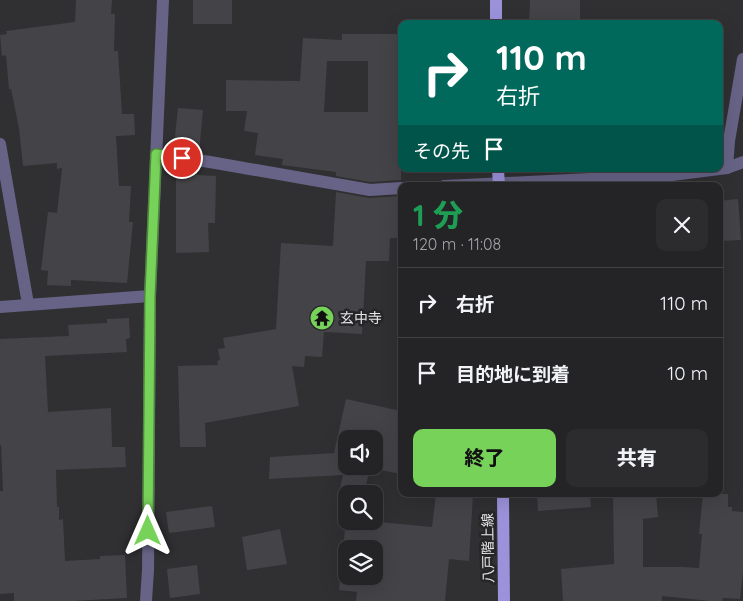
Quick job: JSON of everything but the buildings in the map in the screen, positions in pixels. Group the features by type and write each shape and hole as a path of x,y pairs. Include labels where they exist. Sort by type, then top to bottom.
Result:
{"main road":[{"path":"496,0 496,20"},
{"name":"八戸階上線","path":"503,497 504,601"}],"street":[{"path":"146,601 148,570 150,296 163,0"},
{"path":"723,169 738,167 729,141 743,59"},
{"path":"0,144 28,304"},
{"path":"156,154 370,190 398,188"},
{"path":"550,182 697,172"},
{"path":"0,307 150,296"}],"place":[{"name":"玄中寺","path":"322,318"}],"route":[{"path":"148,531 150,296 156,154 182,158"}]}
